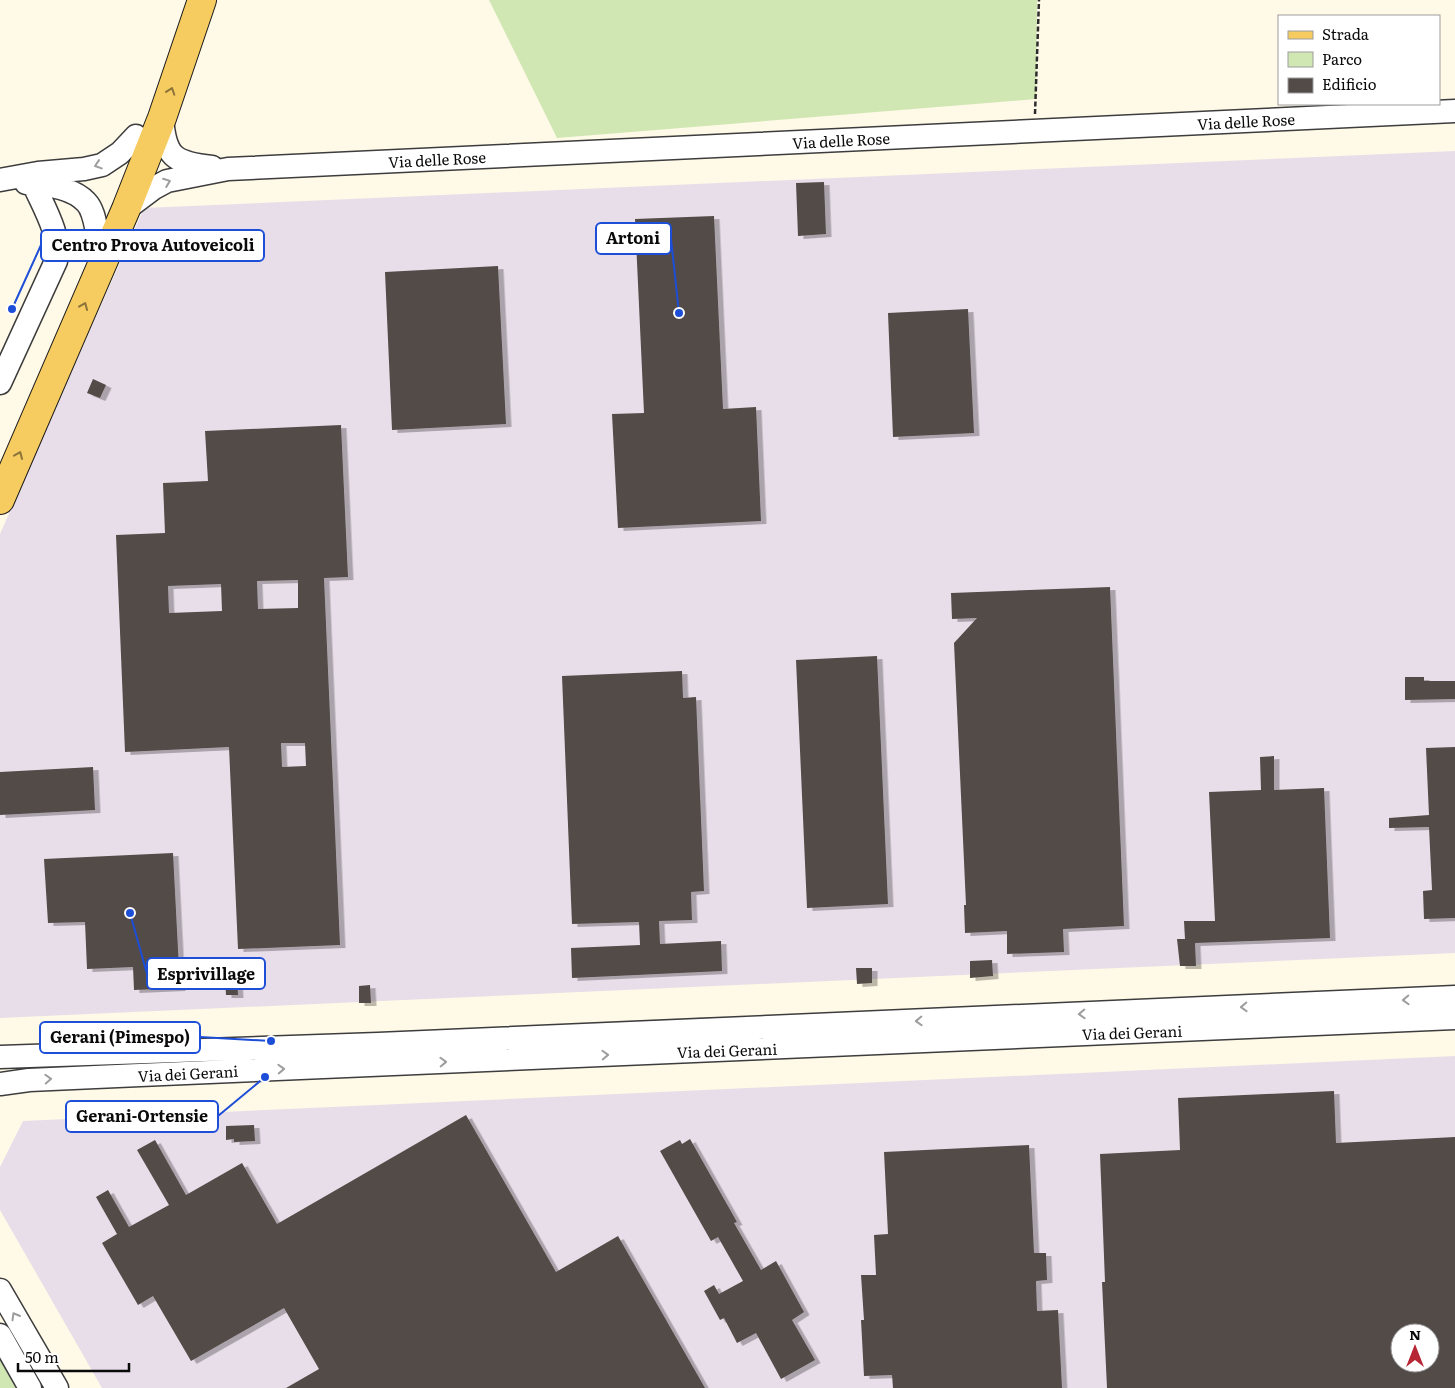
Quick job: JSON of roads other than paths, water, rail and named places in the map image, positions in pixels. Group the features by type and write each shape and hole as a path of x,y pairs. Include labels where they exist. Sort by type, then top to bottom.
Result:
{"main road":[{"path":"0,456 122,174 184,0"},
{"path":"0,500 126,209 162,118 202,0"}],"street":[{"name":"Via delle Rose","path":"228,169 1455,111"},
{"path":"162,118 164,140 170,153 186,162 228,169"},
{"path":"0,180 102,165 120,153 136,136"},
{"path":"126,209 154,188 167,181 228,169"},
{"path":"0,180 71,191 86,202 94,218 96,232"},
{"path":"0,384 56,261 58,250 57,240 33,184"},
{"name":"Via dei Gerani","path":"0,1057 378,1044 1455,997"},
{"name":"Via dei Gerani","path":"0,1084 29,1080 1455,1018"},
{"path":"0,1290 57,1388"},
{"path":"0,1335 30,1388"}],"place":[{"name":"Centro Prova Autoveicoli","path":"12,309"},
{"name":"Artoni","path":"679,313"},
{"name":"Esprivillage","path":"130,913"},
{"name":"Gerani (Pimespo)","path":"271,1041"},
{"name":"Gerani-Ortensie","path":"265,1077"}]}
